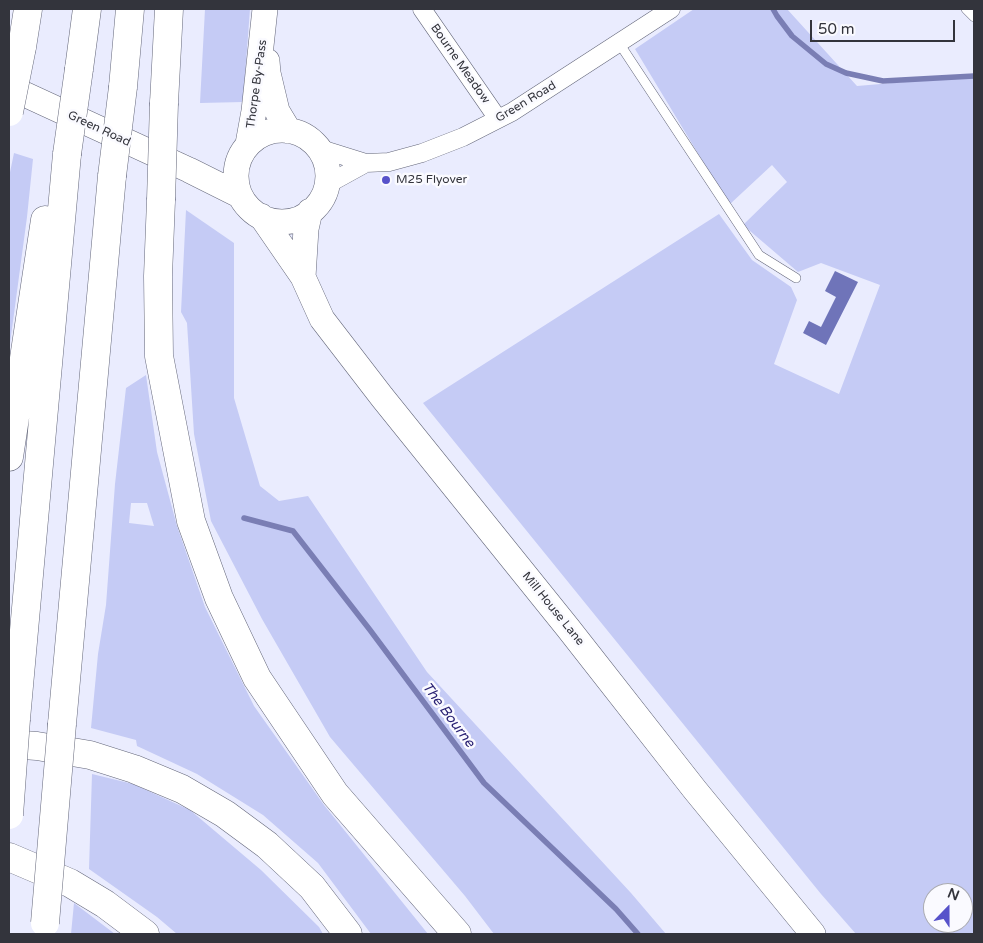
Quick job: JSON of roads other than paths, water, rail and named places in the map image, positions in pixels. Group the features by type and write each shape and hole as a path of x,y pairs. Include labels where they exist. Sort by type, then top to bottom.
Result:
{"highway":[{"path":"9,112 28,9"},
{"path":"9,815 67,154 87,9"},
{"path":"44,929 112,176 130,9"},
{"path":"169,9 158,276 159,356 191,521 219,598 257,678 335,794 457,934"},
{"path":"9,457 44,223 67,154"},
{"path":"9,744 37,746 90,756 134,769 182,789 224,814 267,845 312,887 348,934"},
{"path":"9,856 70,884 104,904 145,934"}],"main road":[{"name":"Thorpe By-Pass","path":"265,16 268,73 277,111 289,131"},
{"name":"Thorpe By-Pass","path":"243,152 254,111 265,16"},
{"name":"Green Road","path":"9,88 239,194"},
{"path":"189,170 205,168 243,152 263,133 280,129 298,132 314,142 324,157 328,174 325,192 315,207 300,218 283,222 265,219 250,209 239,194 235,177 243,152"},
{"name":"Mill House Lane","path":"304,277 306,229 310,211"},
{"name":"Mill House Lane","path":"261,216 304,277 322,319 695,790 813,934"}],"street":[{"name":"Bourne Meadow","path":"422,9 498,119"},
{"name":"Green Road","path":"318,148 366,163 389,162 422,154 463,137 512,112 671,9"},
{"name":"Green Road","path":"326,185 366,163"}],"lane":[{"path":"966,9 974,17"},
{"path":"620,43 759,255 796,278"}],"waterway":[{"path":"773,9 792,36 826,64 846,73 883,81 974,76"},
{"name":"The Bourne","path":"244,518 293,531 370,630 484,783 616,909 638,934"}],"place":[{"name":"M25 Flyover","path":"386,180"}]}
